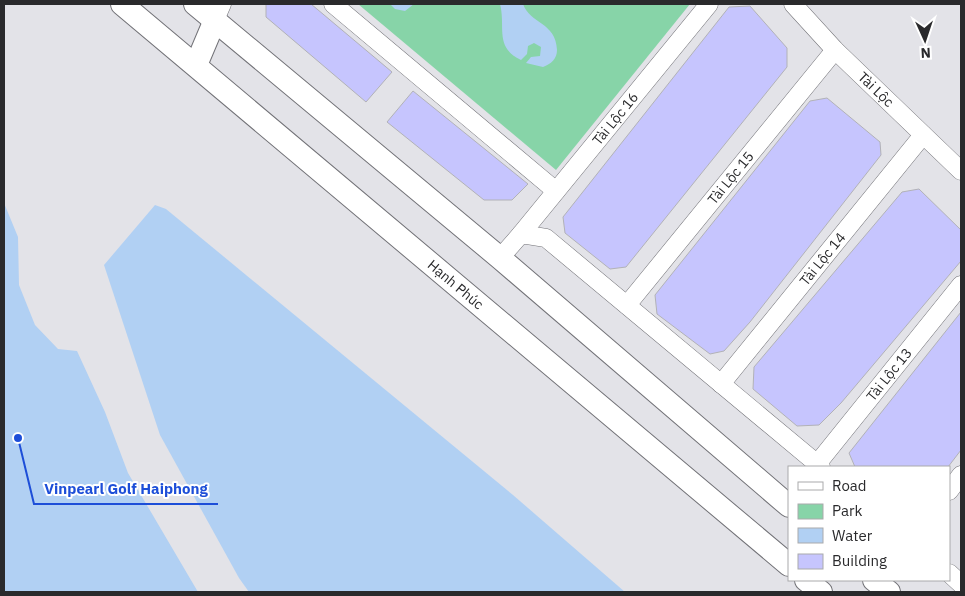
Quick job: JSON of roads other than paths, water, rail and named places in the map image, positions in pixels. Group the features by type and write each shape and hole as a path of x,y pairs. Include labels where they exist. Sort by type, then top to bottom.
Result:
{"street":[{"name":"Hạnh Phúc","path":"122,4 788,564"},
{"path":"195,4 218,12 500,258 788,505"},
{"path":"333,4 556,191"},
{"name":"Tài Lộc 16","path":"500,258 709,4"},
{"name":"Tài Lộc","path":"793,4 835,50 961,171"},
{"path":"196,65 218,12"},
{"name":"Tài Lộc 15","path":"627,305 835,50"},
{"name":"Tài Lộc 14","path":"721,384 923,135"},
{"path":"521,234 546,238 819,466"},
{"name":"Tài Lộc 13","path":"819,466 961,286"},
{"path":"950,490 961,475"},
{"path":"950,575 961,584"},
{"path":"807,581 821,592"}],"water":[{"path":"390,4 414,4 405,11 395,9"},
{"path":"500,4 523,4 531,16 548,28 556,41 557,50 555,59 551,63 543,67 526,63 531,57 540,56 541,47 534,43 528,46 527,54 521,60 507,49 504,43"},
{"path":"4,203 18,237 19,285 35,325 58,349 77,351 105,412 128,473 198,592 4,592"},
{"path":"155,205 166,209 513,495 625,592 249,592 239,578 160,435 104,265"}],"place":[{"name":"Vinpearl Golf Haiphong","path":"18,438"}]}
